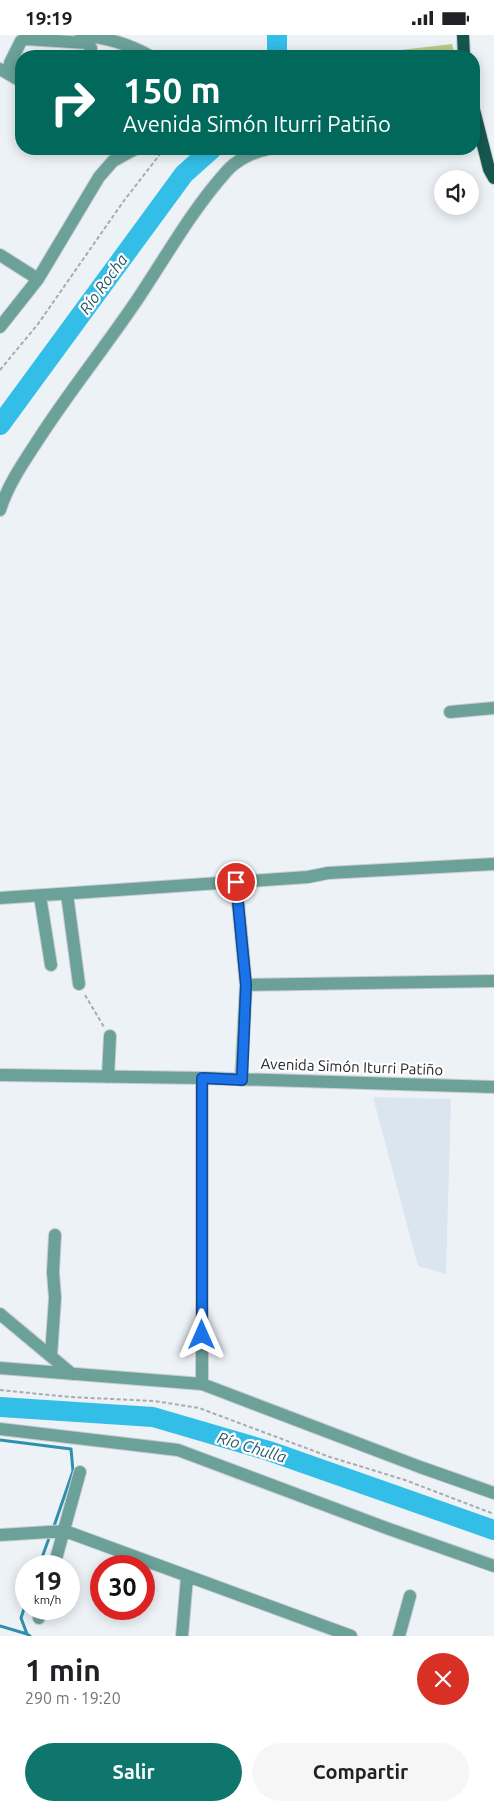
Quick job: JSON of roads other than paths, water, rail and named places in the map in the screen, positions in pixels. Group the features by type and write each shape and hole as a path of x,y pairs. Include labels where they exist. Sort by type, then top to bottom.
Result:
{"main road":[{"path":"463,35 464,50"},
{"path":"480,136 489,169 494,178"}],"street":[{"path":"0,65 16,35"},
{"path":"81,35 107,38 139,50"},
{"path":"100,50 107,38"},
{"path":"16,50 21,41 26,39 88,43 90,50"},
{"path":"15,53 10,63 15,70"},
{"path":"0,69 15,78"},
{"path":"0,327 38,279 99,177 113,161 122,155"},
{"path":"0,510 21,466 66,398 139,298 181,230 227,171 249,155"},
{"path":"0,255 38,279"},
{"path":"450,712 494,708"},
{"path":"0,899 308,877 328,873 494,864"},
{"path":"236,882 246,985 242,1080"},
{"path":"67,894 79,984"},
{"path":"40,896 51,965"},
{"path":"246,985 494,981"},
{"path":"108,1077 110,1036"},
{"name":"Avenida Simón Iturri Patiño","path":"0,1075 202,1078 494,1087"},
{"path":"202,1078 202,1384"},
{"path":"51,1356 55,1298 53,1272 55,1235"},
{"path":"0,1314 72,1374"},
{"path":"0,1368 202,1384 420,1467 494,1493"},
{"path":"0,1429 178,1450 389,1529 494,1565"},
{"path":"57,1555 80,1472"},
{"path":"0,1535 65,1531 351,1636"},
{"path":"182,1636 187,1577"},
{"path":"399,1636 410,1597"}],"waterway":[{"name":"Río Rocha","path":"277,35 277,50"},
{"name":"Río Rocha","path":"0,425 184,174 205,155"},
{"name":"Río Chulla","path":"0,1407 153,1417 269,1451 494,1530"},
{"path":"0,1440 71,1449 73,1471 54,1526"},
{"path":"43,1555 49,1538"},
{"path":"22,1620 27,1634 30,1636"},
{"path":"0,1626 27,1634"}]}
